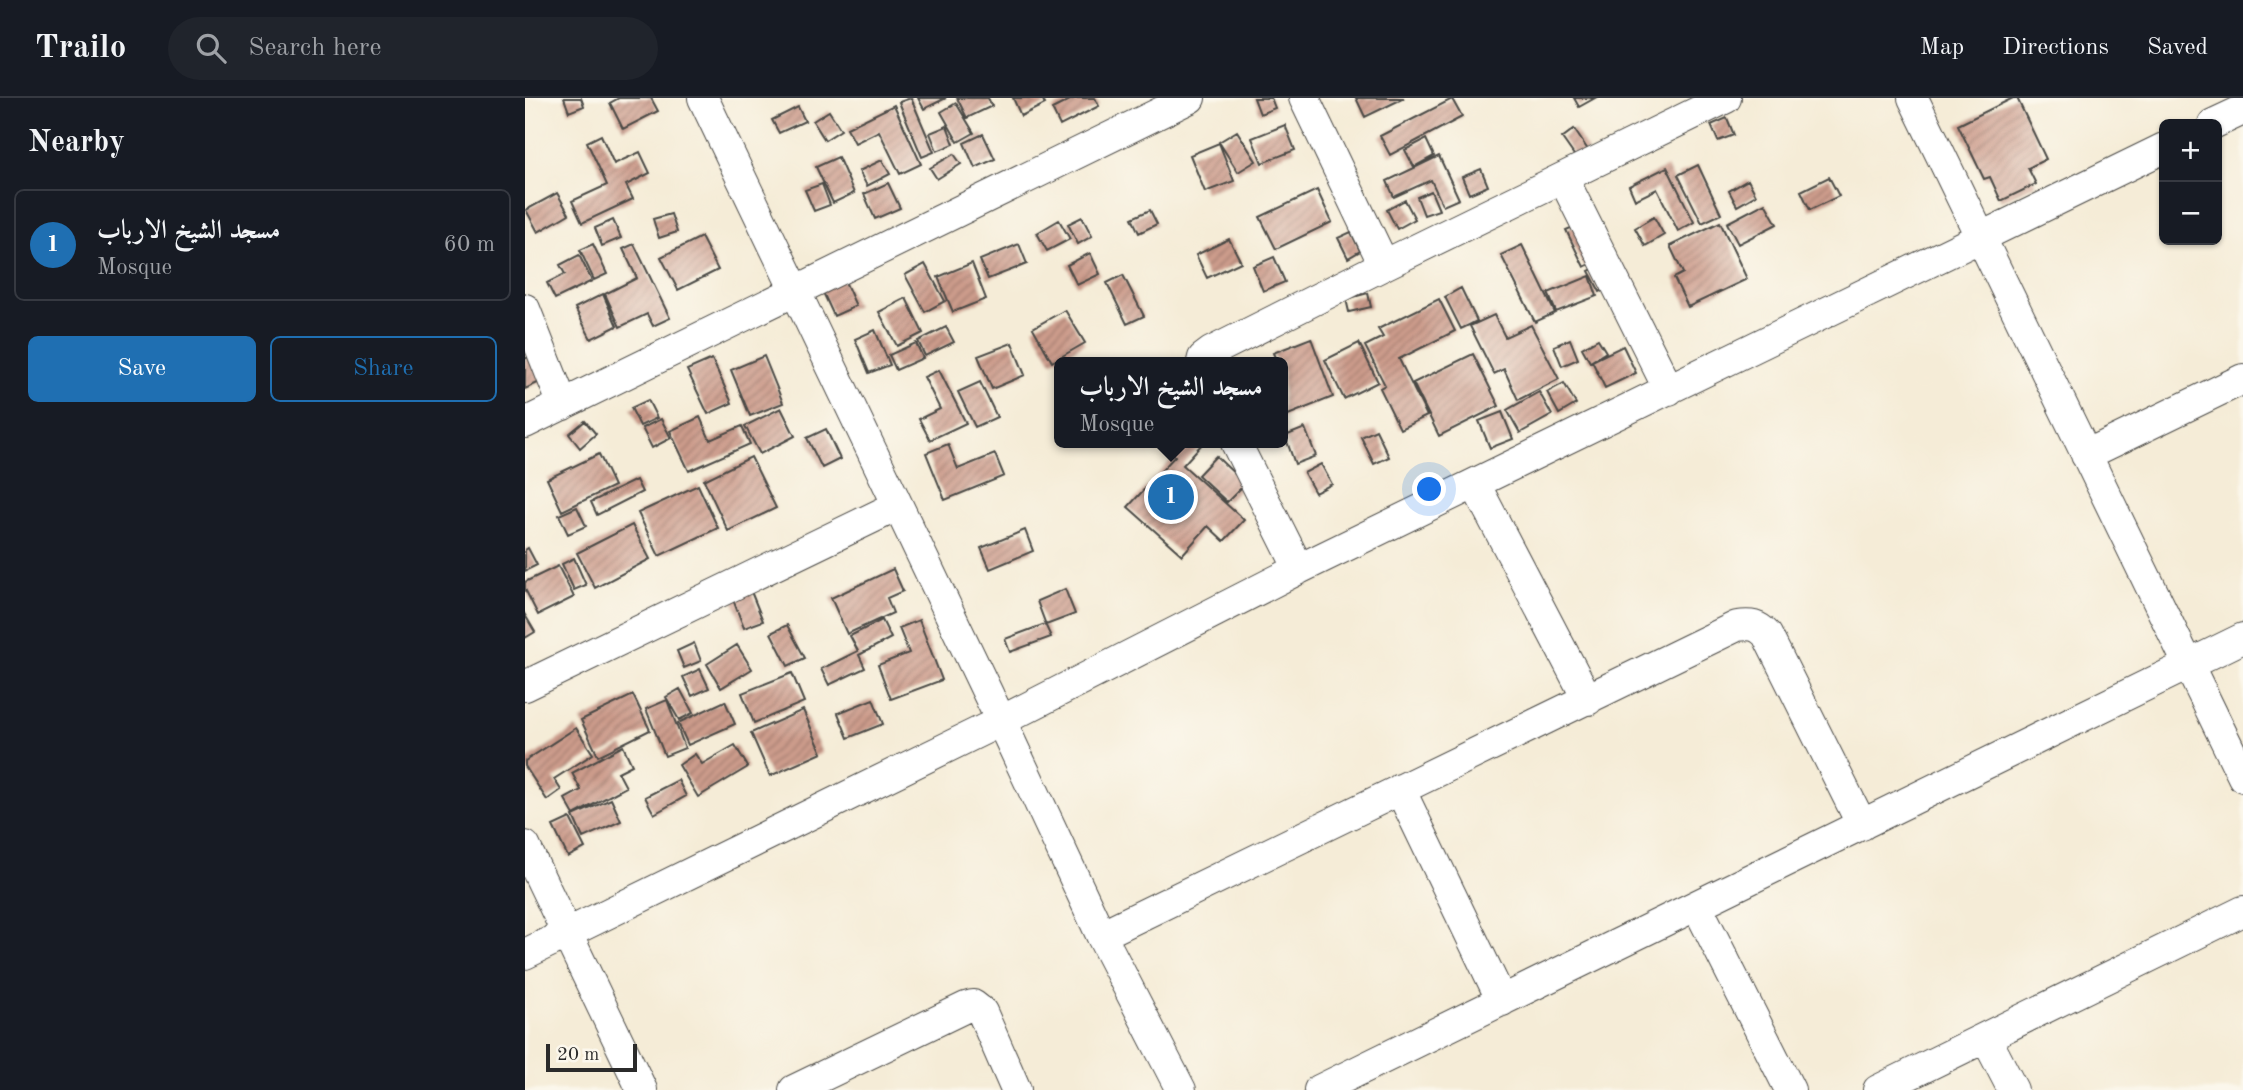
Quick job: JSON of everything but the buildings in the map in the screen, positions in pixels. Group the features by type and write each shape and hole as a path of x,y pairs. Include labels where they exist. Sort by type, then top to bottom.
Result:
{"street":[{"path":"702,98 1101,935 1181,1090"},
{"path":"525,424 1190,98"},
{"path":"1304,98 1384,265"},
{"path":"1204,357 1384,265 1727,98"},
{"path":"1913,98 2243,778"},
{"path":"2222,120 2243,110"},
{"path":"525,954 1001,721 1299,569 2159,150"},
{"path":"1563,178 1669,390"},
{"path":"525,309 563,405"},
{"path":"2086,454 2243,379"},
{"path":"1238,448 1299,569"},
{"path":"1475,485 1587,700"},
{"path":"525,686 897,506"},
{"path":"1101,935 1737,626 1749,624 1760,627 1767,635 1862,825"},
{"path":"1319,1090 2243,638"},
{"path":"1400,789 1501,1001"},
{"path":"525,846 642,1090"},
{"path":"1697,906 1790,1090"},
{"path":"1878,1090 2243,911"},
{"path":"800,1089 973,1005 982,1012 1016,1090"},
{"path":"1986,1038 2013,1090"}],"place":[{"name":"مسجد الشيخ الارباب","path":"1171,497"}]}
